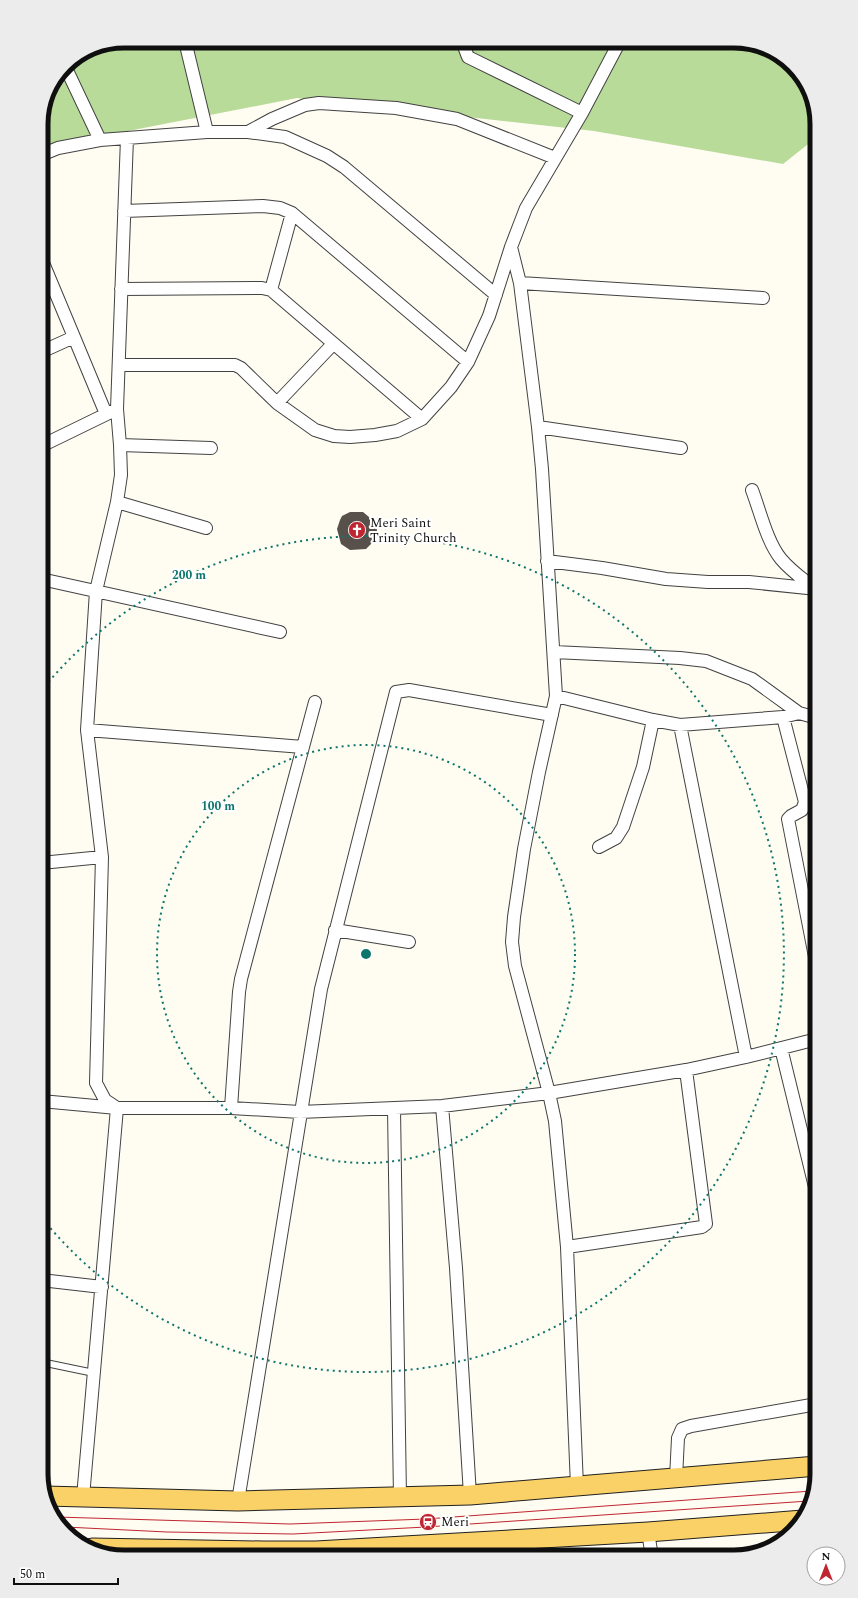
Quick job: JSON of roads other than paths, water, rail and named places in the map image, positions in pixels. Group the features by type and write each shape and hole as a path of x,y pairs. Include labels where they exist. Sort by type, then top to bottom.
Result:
{"main road":[{"path":"51,1496 238,1501 400,1497 470,1494 810,1467"},
{"path":"467,1550 648,1532 793,1521"},
{"path":"108,1549 149,1550"}],"street":[{"path":"187,48 207,132"},
{"path":"465,48 468,57 582,113"},
{"path":"118,365 235,365 241,368 277,403 315,430 334,436 350,438 397,431 422,419 450,387 468,362 489,316 511,247 526,208 582,113 616,48"},
{"path":"68,73 100,140"},
{"path":"248,132 272,119 305,105 319,103 396,108 457,119 555,158"},
{"path":"48,152 58,148 100,140 207,132 248,132 285,138 321,153 344,167 496,295"},
{"path":"112,411 118,365 127,138"},
{"path":"124,211 263,206 280,208 292,213 468,362"},
{"path":"271,290 292,213"},
{"path":"511,247 520,283 538,427 556,696 524,849 514,917 512,942 515,966 550,1093 555,1121 567,1247 577,1486"},
{"path":"48,275 74,336 112,411 120,445 121,475 117,502 96,591 87,730 102,857 96,1083 105,1100 117,1108"},
{"path":"520,283 764,298"},
{"path":"121,289 262,288 271,290 332,344 422,419"},
{"path":"48,349 74,336"},
{"path":"277,403 332,344"},
{"path":"48,443 112,411"},
{"path":"538,427 681,448"},
{"path":"120,445 211,448"},
{"path":"752,490 771,541 780,558 793,572 810,585"},
{"path":"117,502 206,528"},
{"path":"547,562 602,568 666,579 708,582 749,582 810,588"},
{"path":"48,581 280,632"},
{"path":"554,652 680,658 706,661 752,679 799,714"},
{"path":"238,1501 321,989 396,692 416,691 552,715"},
{"path":"556,696 653,720 680,725 782,717 799,714 810,716"},
{"path":"231,1108 241,979 315,702"},
{"path":"782,717 805,802 802,810 788,819 810,931"},
{"path":"599,847 616,838 623,827 643,767 653,720"},
{"path":"680,725 746,1057"},
{"path":"87,730 303,747"},
{"path":"48,862 102,857"},
{"path":"336,930 409,942"},
{"path":"48,1102 117,1108 231,1108 300,1112 442,1106 550,1093 686,1070 810,1041"},
{"path":"781,1048 810,1167"},
{"path":"567,1247 702,1227 706,1224 686,1070"},
{"path":"442,1106 456,1268 470,1494"},
{"path":"83,1497 117,1108"},
{"path":"394,1109 400,1497"},
{"path":"48,1281 102,1287"},
{"path":"676,1478 678,1438 682,1429 691,1426 810,1405"},
{"path":"648,1532 651,1550"}],"lane":[{"path":"48,1363 94,1373"}],"tram line":[{"path":"62,1517 290,1524 426,1519 808,1491"},
{"path":"69,1527 167,1532 293,1534 426,1527 805,1501"}],"place":[{"name":"Meri Saint Trinity Church","path":"357,530"},
{"name":"Meri","path":"428,1522"}]}
